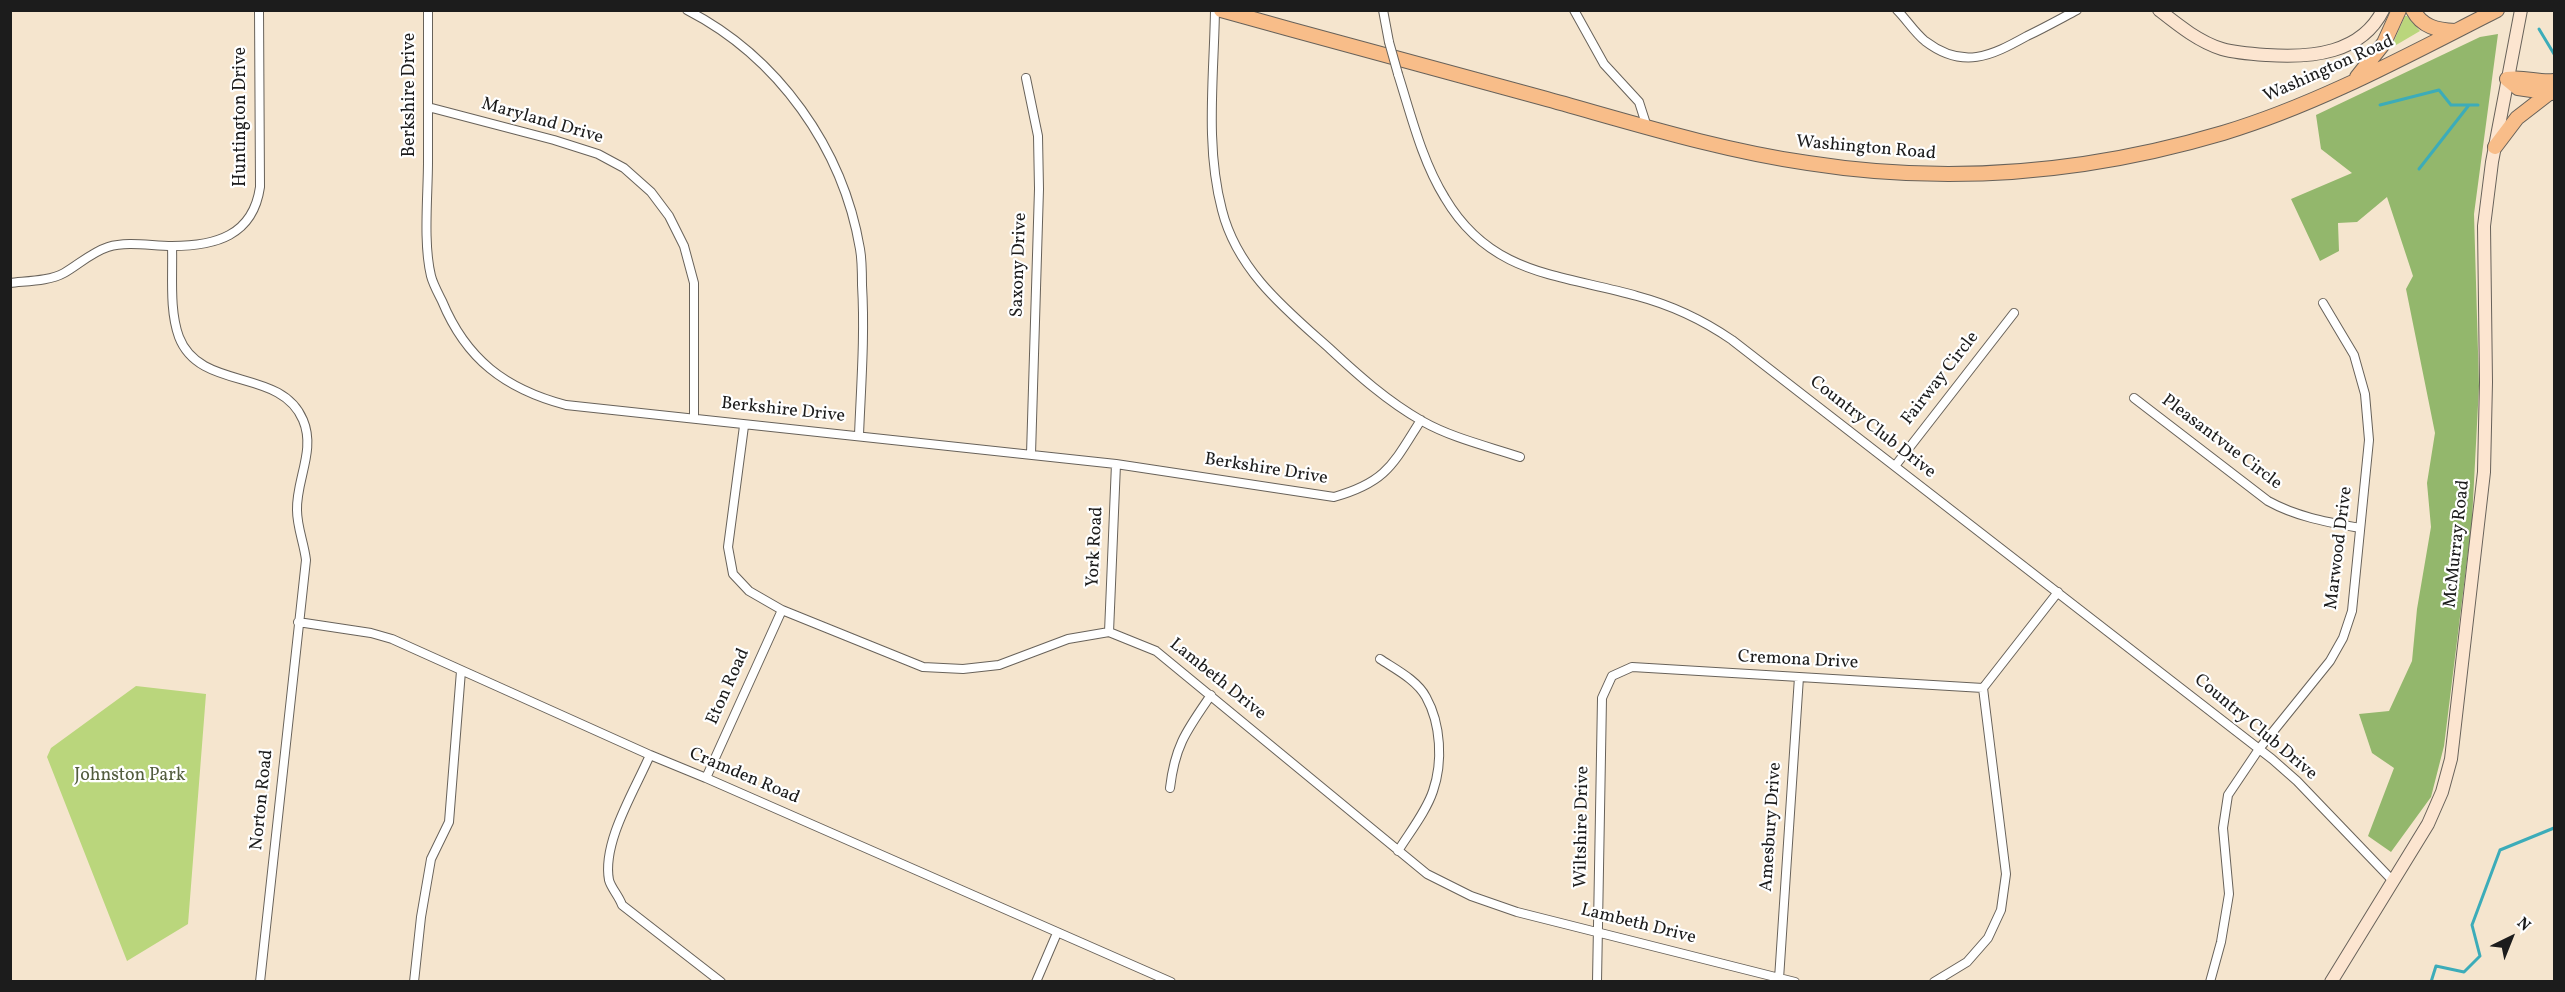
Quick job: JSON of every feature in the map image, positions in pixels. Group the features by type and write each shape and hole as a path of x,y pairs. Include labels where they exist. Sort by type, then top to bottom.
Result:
{"main road":[{"name":"Washington Road","path":"1221,10 1647,127 1763,156 1809,164 1911,174 2001,173 2077,165 2191,141 2286,111 2354,81 2497,10"},
{"path":"2159,10 2211,45 2231,51 2276,55 2327,53 2345,47 2363,37 2383,10"},
{"path":"2354,81 2384,43 2399,10"},
{"path":"2413,10 2420,20 2429,26 2455,31"},
{"name":"McMurray Road","path":"2331,981 2436,808 2447,777 2455,734 2484,472 2486,391 2484,241 2495,147 2521,10"},
{"path":"2507,79 2518,88 2552,89"},
{"path":"2495,147 2517,118 2552,89"}],"street":[{"name":"Huntington Drive","path":"10,283 62,275 108,247 136,244 172,246 213,243 229,237 249,218 258,200 260,187 259,10"},
{"name":"Berkshire Drive","path":"428,10 427,228 431,276 449,319 484,366 511,383 544,399 566,405 694,418 744,426 859,435 1116,464 1335,497 1361,489 1378,479 1396,460 1421,420"},
{"path":"687,10 745,48 776,76 802,107 847,195 860,250 864,323 859,435"},
{"path":"1215,10 1213,162 1222,211 1232,238 1252,272 1276,301 1373,388 1421,420 1453,435 1520,457"},
{"name":"Country Club Drive","path":"1383,10 1398,74 1435,180 1459,217 1486,245 1537,272 1638,296 1689,314 1714,327 2259,749 2297,781 2393,881"},
{"path":"1574,10 1604,64 1639,102 1647,127"},
{"path":"1897,10 1919,36 1934,47 1951,55 1984,58 2076,10"},
{"name":"Saxony Drive","path":"1026,78 1038,136 1039,189 1031,454"},
{"name":"Maryland Drive","path":"428,107 598,154 624,168 651,192 669,216 684,246 694,283 694,418"},
{"name":"Norton Road","path":"172,246 174,322 180,340 200,362 223,376 266,386 296,407 309,439 296,509 306,560 260,981"},
{"name":"Marwood Drive","path":"2210,981 2221,942 2229,894 2223,828 2228,795 2259,749 2330,661 2343,638 2352,610 2369,441 2366,394 2354,355 2323,303"},
{"name":"Fairway Circle","path":"1895,466 2014,313"},
{"name":"Pleasantvue Circle","path":"2134,398 2268,501 2286,511 2318,521 2360,528"},
{"path":"744,426 728,547 733,574 749,591 782,610 923,667 953,669 999,665 1068,639 1108,632"},
{"name":"York Road","path":"1108,632 1116,464"},
{"path":"1934,981 1967,962 1988,938 2001,910 2006,874 1983,688 2058,592"},
{"name":"Eton Road","path":"706,778 782,610"},
{"name":"Cramden Road","path":"298,622 371,633 392,639 650,755 1171,981"},
{"name":"Lambeth Drive","path":"1108,632 1156,651 1427,874 1471,896 1517,912 1779,979 1796,981"},
{"path":"1380,659 1410,680 1425,696 1435,721 1440,759 1433,792 1398,852"},
{"name":"Cremona Drive","path":"1612,676 1632,667 1983,688"},
{"path":"414,981 421,918 431,860 449,822 461,671"},
{"name":"Wiltshire Drive","path":"1597,981 1602,698 1612,676"},
{"name":"Amesbury Drive","path":"1779,979 1799,677"},
{"path":"1170,788 1173,764 1180,740 1211,695"},
{"path":"650,755 613,840 608,860 610,883 618,893 622,905 721,981"},
{"path":"1036,981 1057,933"}],"green space":[{"path":"2405,16 2420,31 2391,48"},
{"path":"2498,34 2474,214 2479,386 2472,520 2444,746 2431,797 2391,852 2368,836 2394,768 2372,753 2359,714 2389,711 2412,661 2417,609 2431,527 2427,483 2435,433 2406,289 2413,276 2387,197 2357,222 2338,223 2339,251 2320,261 2291,199 2352,173 2321,149 2316,115 2480,37"},
{"name":"Johnston Park","path":"136,686 206,694 188,924 127,961 47,757 51,748"}],"waterway":[{"path":"2539,29 2554,54"},
{"path":"2380,105 2439,90 2451,105 2478,105"},
{"path":"2419,169 2469,105"},
{"path":"2431,982 2436,966 2464,972 2480,956 2472,925 2500,850 2554,828"}]}
